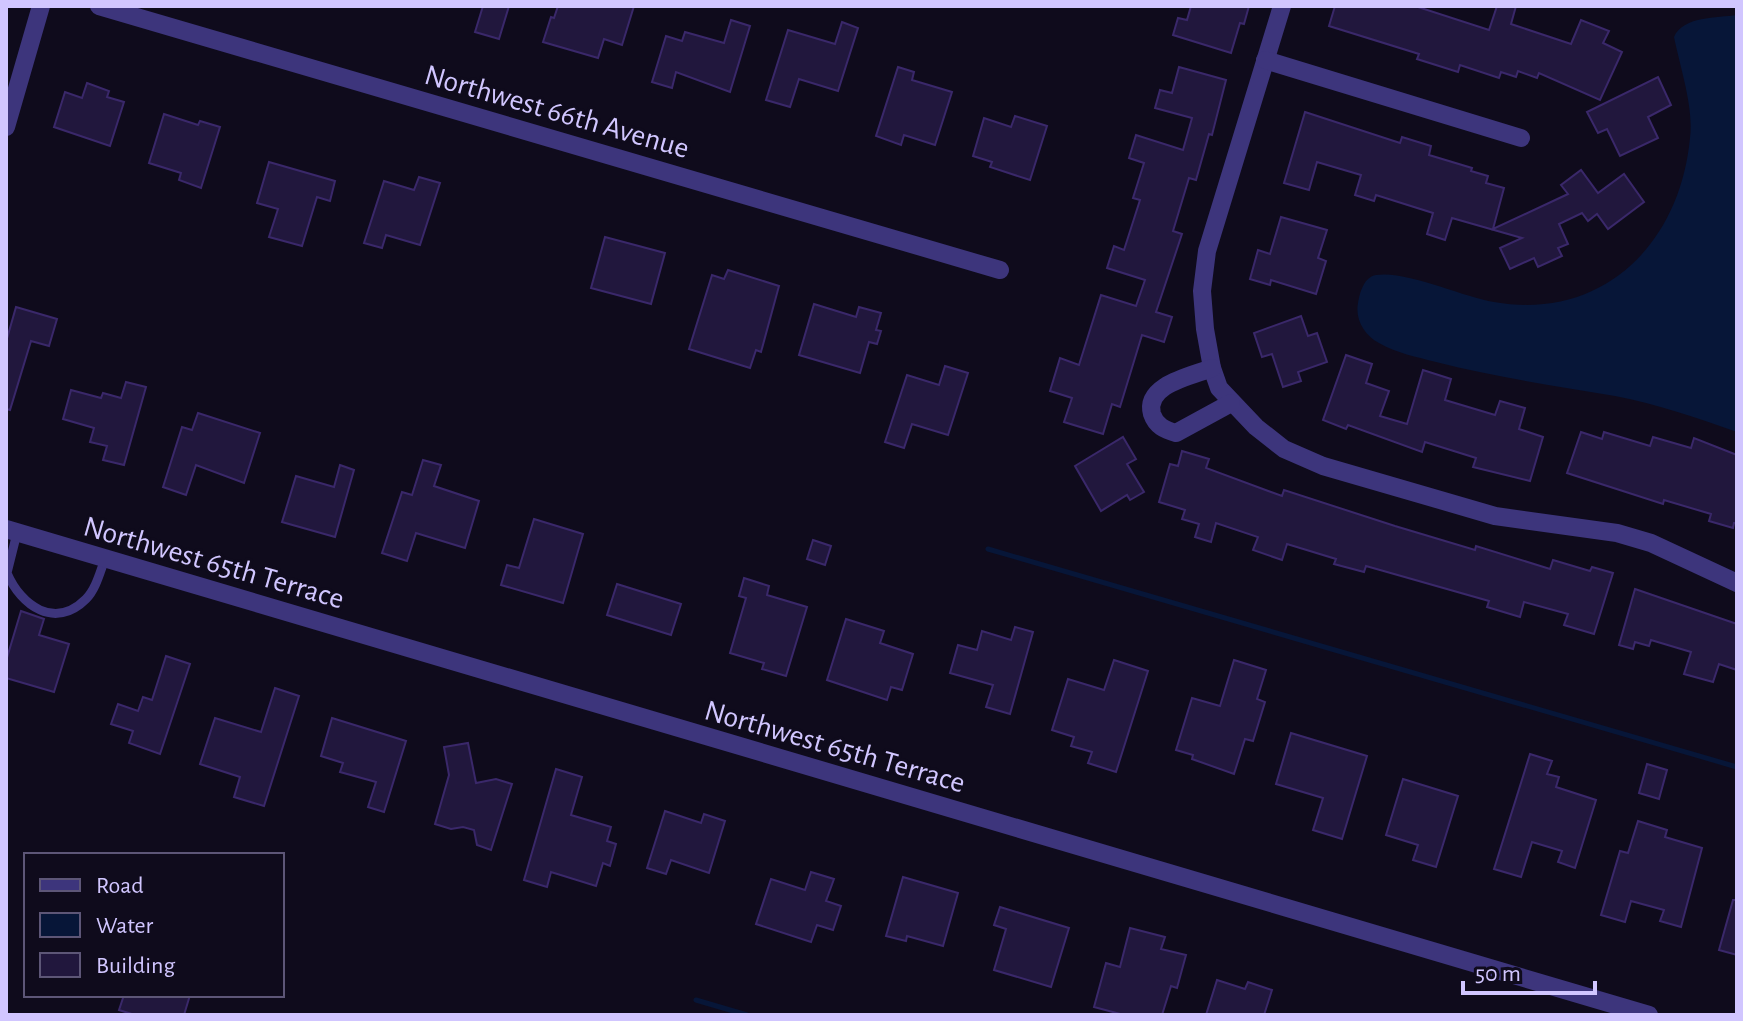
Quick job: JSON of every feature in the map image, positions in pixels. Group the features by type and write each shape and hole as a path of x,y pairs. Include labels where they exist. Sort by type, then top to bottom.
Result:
{"street":[{"path":"6,127 41,6"},
{"name":"Northwest 66th Avenue","path":"99,6 1000,270"},
{"path":"1282,6 1207,251 1202,291 1212,368 1225,395 1256,427 1284,449 1323,466 1495,516 1617,533 1651,543 1737,583"},
{"path":"1265,60 1521,138"},
{"path":"1212,368 1157,391 1150,402 1153,417 1163,429 1176,433 1225,395"},
{"name":"Northwest 65th Terrace","path":"12,531 1649,1015"}],"lane":[{"path":"12,531 7,573 21,599 52,614 71,610 88,598 105,559"}],"water":[{"path":"1737,15 1737,432 1631,399 1503,377 1399,352 1374,340 1365,331 1359,321 1358,303 1366,282 1376,275 1403,276 1494,302 1533,305 1569,299 1601,286 1629,267 1652,241 1670,211 1683,176 1691,126 1674,37 1678,30 1693,22"}],"building":[{"path":"483,6 509,6 499,39 475,32"},
{"path":"558,6 634,6 622,45 604,39 598,58 543,42"},
{"path":"1191,6 1249,6 1231,53 1173,35 1178,18 1187,20"},
{"path":"1335,6 1415,6 1489,30 1497,6 1516,6 1511,24 1571,44 1581,20 1609,31 1603,43 1622,52 1600,100 1539,73 1537,78 1518,71 1516,77 1501,72 1499,78 1460,65 1458,72 1417,59 1419,54 1329,26"},
{"path":"731,20 750,26 730,92 676,72 672,88 652,82 666,36 682,41 685,32 724,43"},
{"path":"842,22 858,28 838,91 799,79 790,107 766,100 788,30 835,44"},
{"path":"898,67 914,72 912,80 952,92 935,145 904,135 901,145 876,136"},
{"path":"1179,67 1226,80 1212,135 1209,134 1196,180 1189,178 1173,231 1182,234 1156,312 1172,317 1164,342 1142,335 1120,407 1112,404 1103,434 1064,422 1072,398 1050,391 1060,358 1079,365 1101,295 1136,306 1145,280 1107,268 1114,246 1124,250 1140,200 1133,198 1144,163 1129,158 1136,135 1183,150 1192,118 1155,108 1160,90 1172,93"},
{"path":"1658,77 1671,105 1648,117 1658,138 1620,156 1607,129 1598,133 1587,112"},
{"path":"87,83 109,91 107,97 124,102 110,146 54,127 65,92 82,98"},
{"path":"1305,112 1400,143 1402,137 1431,146 1429,155 1488,176 1486,183 1504,188 1493,229 1568,194 1561,185 1581,170 1598,193 1624,174 1644,202 1608,229 1597,214 1588,221 1582,213 1559,224 1568,244 1558,248 1562,256 1538,267 1534,258 1510,269 1500,248 1522,238 1452,218 1445,240 1427,234 1433,213 1376,195 1374,201 1355,195 1361,175 1317,162 1309,190 1284,183"},
{"path":"164,114 198,125 200,121 220,127 201,188 179,180 181,173 149,163"},
{"path":"1015,116 1047,126 1030,180 990,167 992,162 973,156 984,118 1011,127"},
{"path":"269,162 335,181 330,201 317,197 302,246 269,237 278,209 257,203"},
{"path":"419,177 440,183 420,245 386,235 382,248 364,243 384,181 414,190"},
{"path":"1281,217 1327,230 1318,258 1326,261 1316,294 1271,280 1270,285 1250,279 1258,250 1270,254"},
{"path":"605,237 665,253 651,304 591,288"},
{"path":"728,270 779,286 761,352 756,350 750,368 689,349 712,275 724,279"},
{"path":"814,304 856,317 859,307 881,313 876,330 881,331 877,344 869,342 860,373 799,355"},
{"path":"16,307 57,319 49,346 31,341 10,410 6,409 6,342"},
{"path":"1301,316 1308,336 1317,333 1327,362 1298,372 1301,381 1283,387 1272,354 1262,357 1254,333"},
{"path":"1346,355 1372,364 1366,383 1389,391 1380,416 1407,424 1423,370 1451,379 1445,400 1495,415 1500,401 1525,408 1519,429 1543,437 1530,481 1473,467 1476,458 1425,442 1422,452 1348,425 1346,429 1323,420"},
{"path":"945,366 968,373 948,435 912,424 904,448 885,442 907,375 939,385"},
{"path":"126,382 146,387 124,465 103,460 107,446 90,442 94,428 63,419 71,390 101,398 103,393 121,398"},
{"path":"198,413 260,433 244,483 196,465 186,495 163,487 182,427 192,430"},
{"path":"1581,432 1602,439 1604,432 1650,446 1653,437 1691,448 1694,438 1737,455 1737,523 1733,528 1709,521 1711,514 1664,500 1663,504 1567,473"},
{"path":"1123,437 1136,459 1127,464 1144,492 1130,500 1127,495 1101,511 1075,466"},
{"path":"1182,451 1209,459 1206,468 1282,496 1284,490 1475,550 1476,546 1550,569 1553,560 1590,571 1592,567 1613,573 1594,634 1564,625 1568,614 1524,602 1520,617 1487,607 1489,601 1366,566 1364,572 1334,564 1336,559 1287,544 1282,560 1253,550 1258,537 1216,523 1211,542 1195,537 1199,524 1182,519 1185,510 1159,502 1170,464 1178,466"},
{"path":"423,460 441,465 434,486 479,501 465,548 416,533 407,561 382,553 402,492 412,495"},
{"path":"340,465 354,470 335,537 282,522 296,476 334,487"},
{"path":"534,519 583,534 563,603 501,585 507,565 519,568"},
{"path":"813,540 831,546 825,565 807,559"},
{"path":"744,578 769,586 767,595 807,607 786,676 762,669 764,663 730,653 746,598 739,596"},
{"path":"617,584 681,604 671,635 607,615"},
{"path":"1635,589 1737,624 1737,670 1719,664 1713,682 1684,674 1691,652 1651,640 1649,646 1635,642 1633,649 1619,645"},
{"path":"21,611 44,619 39,635 69,644 54,692 6,678 6,661"},
{"path":"846,619 884,631 880,643 913,654 902,690 891,687 887,700 827,680"},
{"path":"1015,627 1033,632 1010,714 986,707 993,685 950,673 958,645 977,650 982,631 1011,640"},
{"path":"166,656 190,664 160,754 129,743 133,731 111,724 118,704 138,711 143,697 152,700"},
{"path":"1114,660 1148,671 1116,772 1088,763 1092,752 1071,746 1074,737 1052,730 1068,679 1104,690"},
{"path":"1234,660 1266,670 1257,699 1265,702 1253,741 1245,739 1234,774 1176,750 1192,698 1220,706"},
{"path":"275,688 299,696 264,806 234,797 240,777 200,764 215,718 261,732"},
{"path":"332,718 406,741 384,812 368,807 376,782 340,772 343,763 321,756"},
{"path":"1291,733 1367,756 1342,839 1313,830 1323,798 1276,784"},
{"path":"468,743 476,783 496,779 512,784 491,850 477,845 474,830 463,827 451,829 435,824 449,775 444,747"},
{"path":"1530,754 1552,761 1547,774 1559,777 1556,787 1596,800 1575,868 1558,862 1562,851 1532,842 1521,877 1494,869"},
{"path":"1647,764 1667,770 1659,799 1639,793"},
{"path":"556,769 582,777 571,815 611,827 607,841 616,844 610,866 603,863 596,886 551,872 547,887 524,880"},
{"path":"1403,779 1458,796 1436,867 1413,860 1418,845 1386,835"},
{"path":"665,811 701,823 704,814 725,821 709,873 671,860 666,874 647,868"},
{"path":"1638,821 1667,830 1665,837 1702,848 1681,927 1660,921 1664,910 1631,901 1625,922 1601,915 1620,851 1628,853"},
{"path":"811,872 834,879 826,901 841,906 833,930 817,925 811,942 756,924 771,879 805,890"},
{"path":"903,877 958,893 943,946 907,936 906,941 886,936"},
{"path":"1733,900 1737,900 1737,955 1719,950"},
{"path":"1000,907 1069,928 1051,987 994,970 1006,929 994,925"},
{"path":"1130,928 1165,937 1161,949 1186,955 1177,988 1171,986 1162,1015 1124,1015 1094,1007 1106,963 1120,967"},
{"path":"1217,980 1245,989 1248,982 1272,990 1264,1015 1206,1015"},
{"path":"123,997 189,997 184,1015 135,1015 119,1010"}],"waterway":[{"path":"988,549 1737,767"},
{"path":"696,1000 747,1015"}]}
